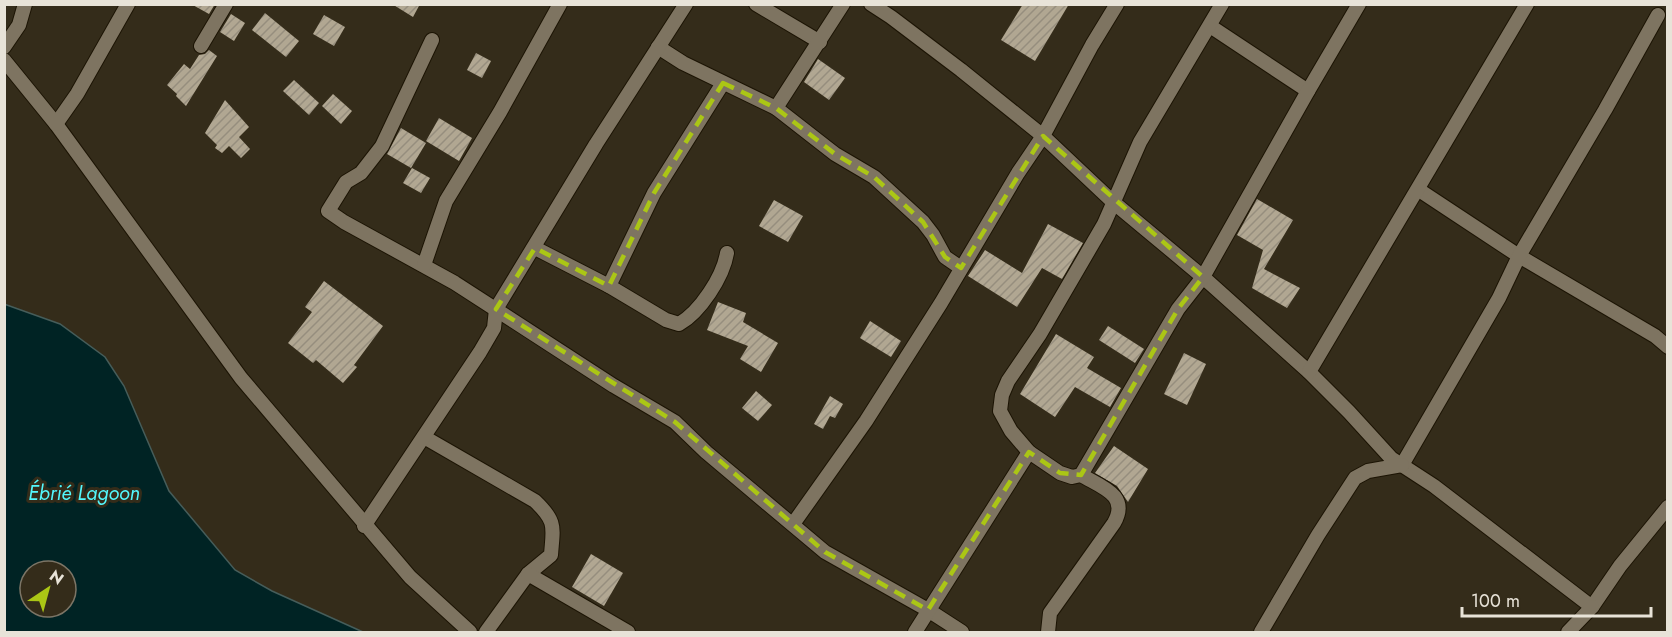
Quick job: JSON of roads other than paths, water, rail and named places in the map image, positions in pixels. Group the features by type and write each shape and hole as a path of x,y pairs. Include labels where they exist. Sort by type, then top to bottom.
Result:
{"street":[{"path":"4,47 19,25 25,4"},
{"path":"56,124 77,94 128,4"},
{"path":"201,46 226,4"},
{"path":"424,265 446,201 500,112 560,4"},
{"path":"364,526 480,352 494,328 496,309 596,144 686,4"},
{"path":"756,4 820,42"},
{"path":"776,108 843,4"},
{"path":"871,4 891,17 1043,136 1113,202 1203,277 1309,372 1390,458 1434,486 1592,607"},
{"path":"891,17 899,4"},
{"path":"793,524 866,421 1043,136 1092,45 1118,4"},
{"path":"1048,633 1050,613 1119,514 1120,505 1117,497 1081,475 1072,477 1060,473 1029,453 1011,432 1000,411 1002,395 1008,381 1040,334 1104,224 1140,142 1222,4"},
{"path":"1081,475 1178,309 1203,277 1359,4"},
{"path":"1309,372 1419,190 1527,4"},
{"path":"1261,633 1318,535 1355,478 1368,471 1402,465 1658,15"},
{"path":"1210,26 1308,91"},
{"path":"432,40 382,146 362,173 346,182 328,211 424,265 496,309 535,337 675,422 706,452 825,552 928,610 962,633"},
{"path":"658,47 683,63 776,108 835,154 874,177 923,222 945,257 961,268"},
{"path":"4,60 56,124 241,378 364,526 410,577 470,633"},
{"path":"609,286 654,193 723,82"},
{"path":"1419,190 1519,256 1654,336 1668,347"},
{"path":"535,248 609,286 666,320 679,324 690,318 703,302 726,263 728,253"},
{"path":"424,437 535,501 549,514 553,524 550,555 528,574 486,633"},
{"path":"915,633 1029,453"},
{"path":"1568,633 1592,607 1620,566 1668,507"},
{"path":"528,574 628,633"}],"water":[{"name":"Ébrié Lagoon","path":"4,304 60,324 105,357 124,386 169,491 235,570 272,591 363,632 5,632"}]}
